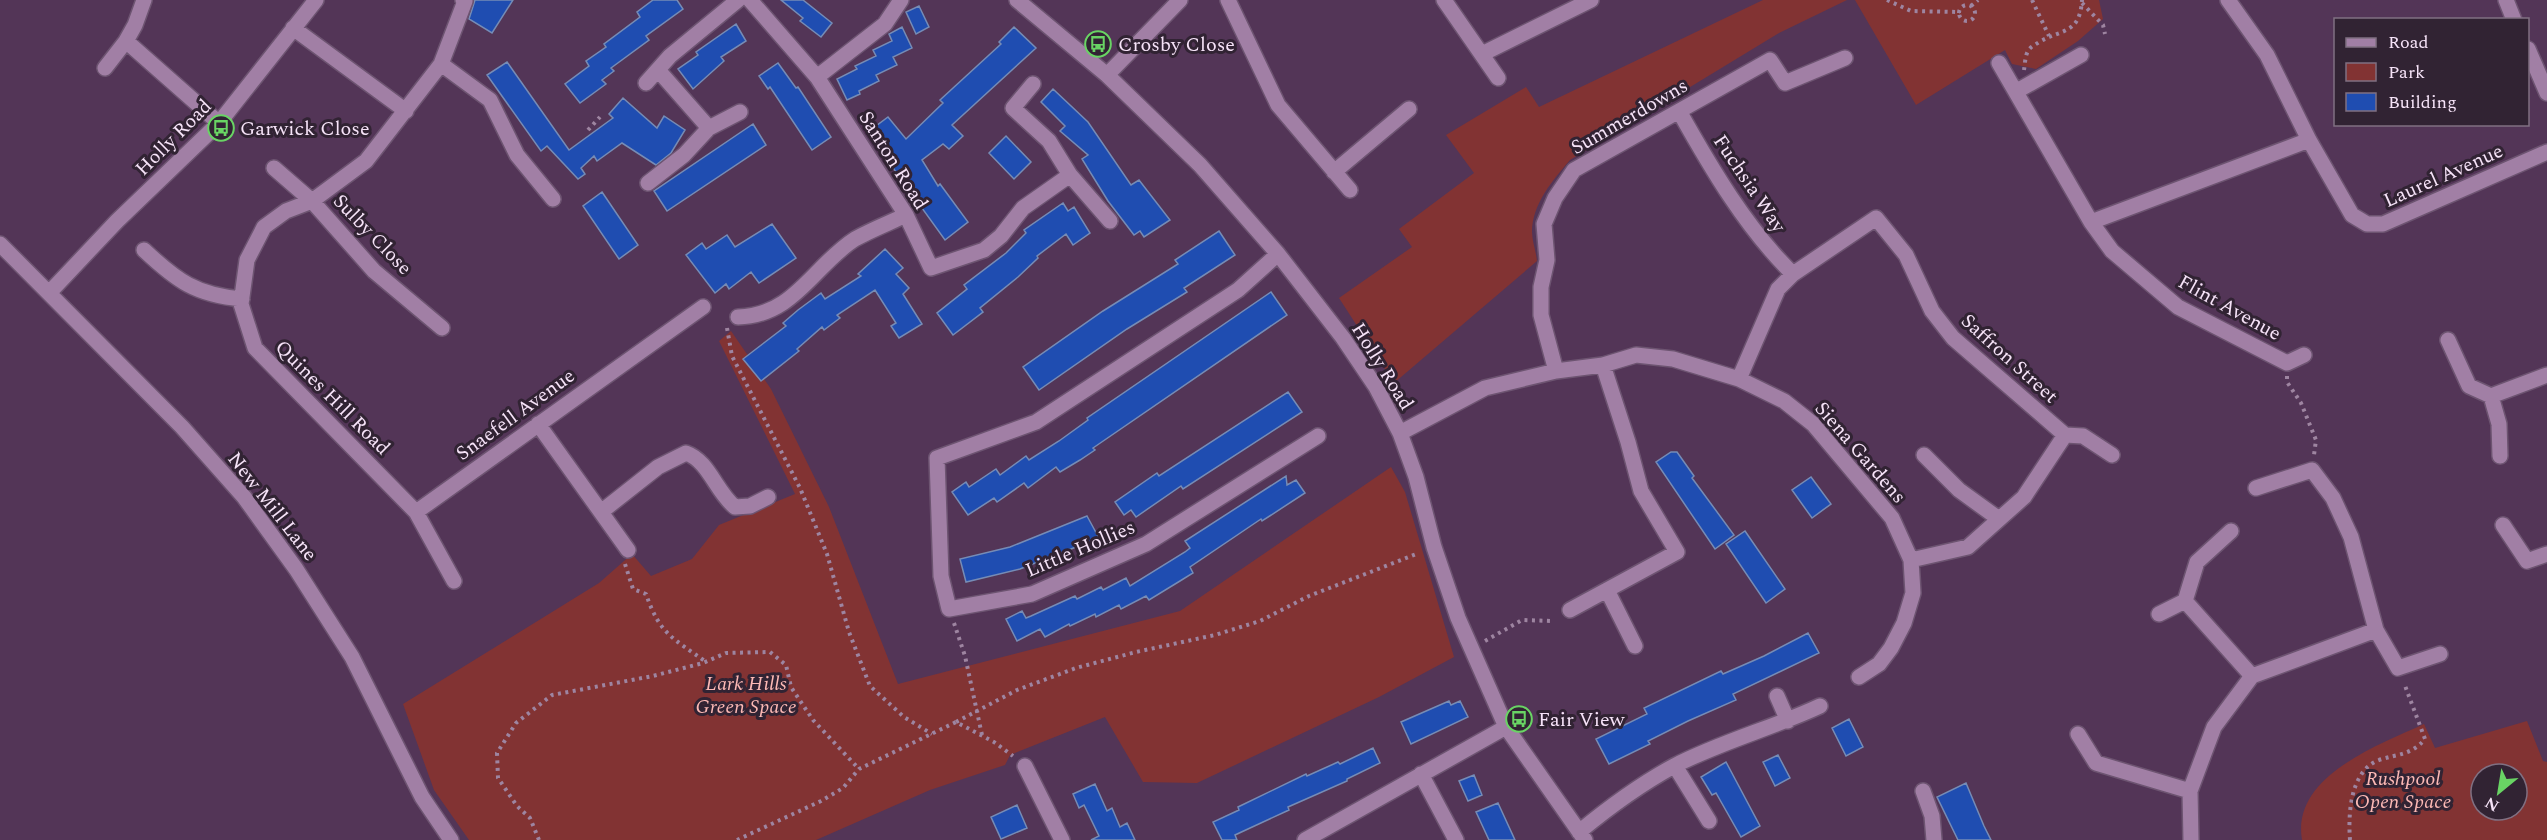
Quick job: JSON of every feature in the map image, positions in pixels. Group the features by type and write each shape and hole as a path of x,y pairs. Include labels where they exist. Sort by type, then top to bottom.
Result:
{"street":[{"path":"105,68 126,41 135,25 144,0"},
{"name":"Holly Road","path":"49,293 117,221 219,123 316,0"},
{"name":"Quines Hill Road","path":"454,581 416,512 255,348 241,304 247,260 264,227 286,211 312,201 366,161 441,64 465,1 463,0"},
{"path":"646,83 670,56 738,0"},
{"name":"Santon Road","path":"750,0 817,77 906,215 931,268 984,250 1001,236 1023,208 1070,175"},
{"path":"817,77 885,24 901,0"},
{"name":"Holly Road","path":"1017,0 1107,75 1200,165 1278,254 1376,387 1400,433 1416,477 1434,547 1458,618 1506,727 1582,836"},
{"path":"1107,75 1180,0"},
{"path":"1228,0 1278,105 1350,190"},
{"path":"1444,0 1498,78"},
{"path":"1482,54 1591,0"},
{"name":"Laurel Avenue","path":"2228,0 2267,55 2309,140 2352,215 2367,224 2384,224 2547,152"},
{"path":"2506,0 2513,18"},
{"path":"293,28 406,111"},
{"path":"126,41 219,123"},
{"path":"2529,51 2547,93"},
{"path":"2019,89 2081,55"},
{"name":"Summerdowns","path":"1556,371 1541,315 1541,287 1547,260 1544,224 1555,198 1574,170 1770,60 1785,84 1845,58"},
{"name":"Flint Avenue","path":"1999,63 2019,89 2091,222 2112,251 2178,307 2288,363 2304,355"},
{"path":"441,64 490,100 517,155 553,200"},
{"path":"658,70 709,128"},
{"path":"1033,84 1013,108 1049,141 1070,175 1110,221"},
{"path":"1334,172 1409,109"},
{"name":"Fuchsia Way","path":"1679,111 1707,160 1750,224 1793,274"},
{"path":"648,183 684,155 709,128 740,112"},
{"path":"2091,222 2309,140"},
{"name":"Sulby Close","path":"274,168 312,201 374,271 442,328"},
{"path":"738,317 756,316 798,293 828,261 855,240 906,215"},
{"name":"Saffron Street","path":"1793,274 1876,218 1906,255 1932,310 1953,338 2065,435 2084,436 2112,455"},
{"name":"New Mill Lane","path":"0,244 182,427 244,497 296,569 352,657 422,797 450,840"},
{"path":"144,250 169,273 203,293 242,299"},
{"path":"949,609 941,576 937,459 1036,422 1238,290 1278,254"},
{"path":"1739,379 1778,289 1793,274"},
{"name":"Snaefell Avenue","path":"416,512 703,307"},
{"path":"2448,340 2469,386 2491,396 2547,375"},
{"name":"Siena Gardens","path":"1400,433 1485,388 1556,371 1603,365 1636,355 1673,359 1739,379 1784,401 1813,424 1892,518 1911,560 1912,593 1904,623 1891,648 1879,664 1859,677"},
{"path":"1570,610 1677,552 1641,490 1603,365"},
{"path":"2491,396 2499,424 2500,456"},
{"path":"538,424 628,550"},
{"path":"1911,560 1968,547 2024,497 2065,435"},
{"name":"Little Hollies","path":"949,609 1032,594 1136,548 1318,436"},
{"path":"601,512 658,468 686,453 694,455 708,471 720,492 735,507 750,506 768,497"},
{"path":"1924,455 1959,490 1999,519"},
{"path":"2256,488 2312,470 2333,498 2351,537 2379,636 2398,668 2440,654"},
{"path":"2503,525 2527,561 2547,554"},
{"path":"2185,601 2190,578 2197,562 2231,531"},
{"path":"1607,590 1635,646"},
{"path":"2185,601 2252,676"},
{"path":"2159,614 2185,601"},
{"path":"2191,840 2190,791 2214,727 2252,676 2379,636"},
{"path":"1777,696 1788,721"},
{"path":"1582,836 1606,810 1675,766 1820,706"},
{"path":"1305,840 1506,727"},
{"path":"2078,734 2096,763 2190,791"},
{"path":"1025,766 1062,840"},
{"path":"1675,766 1709,821"},
{"path":"1421,774 1456,840"},
{"path":"1923,791 1932,816 1934,840"}],"path":[{"path":"1887,0 1911,11 1959,12"},
{"path":"1959,12 1964,6 1971,6 1978,0"},
{"path":"2032,0 2049,36"},
{"path":"2019,89 2027,52 2049,36 2069,30 2076,22 2081,2"},
{"path":"2081,2 2103,25 2105,34"},
{"path":"1959,12 1962,19 1972,19 1975,12 1971,6"},
{"path":"588,130 600,117"},
{"path":"738,317 725,320 732,356 800,488 826,554 849,632 870,686 904,717 932,734"},
{"path":"2288,363 2287,382 2301,403 2316,440 2312,470"},
{"path":"737,840 821,801 843,788 859,769 1017,690 1076,668 1215,635 1260,621 1309,596 1434,547"},
{"path":"628,550 624,561 633,589 646,594 659,625 671,638 706,662"},
{"path":"949,609 965,656 982,735"},
{"path":"1472,649 1522,620 1551,621"},
{"path":"539,840 530,818 517,806 498,778 497,753 516,723 552,695 653,675 706,662 726,653 770,652 786,665 791,687 813,720 859,769"},
{"path":"2350,840 2348,819 2353,793 2363,771 2376,761 2416,749 2425,739 2398,668"},
{"path":"956,722 982,735 1025,766"}],"green space":[{"path":"1763,0 1847,0 1779,33 1570,160 1545,193 1536,212 1532,232 1537,261 1394,383 1339,298 1412,247 1399,229 1474,173 1446,135 1526,87 1539,107"},
{"path":"1855,0 2099,0 2103,19 2078,41 2036,69 2012,64 2005,50 1916,105"},
{"name":"Lark Hills Green Space","path":"731,331 771,389 829,507 898,684 1180,611 1391,467 1405,492 1454,657 1379,697 1197,783 1143,782 1105,717 1010,755 1005,765 930,790 816,840 469,840 434,790 403,704 599,583 632,554 651,576 692,559 719,525 795,494 719,341"},
{"name":"Rushpool Open Space","path":"2527,721 2543,761 2547,762 2547,840 2302,840 2302,818 2310,798 2324,781 2363,753 2424,724 2435,748"}],"building":[{"path":"475,0 513,0 492,33 469,19"},
{"path":"653,0 677,0 683,9 646,36 649,40 611,68 614,71 602,80 606,84 580,103 565,84 589,66 586,61 606,47 604,44 640,17 637,12"},
{"path":"781,0 803,0 832,23 821,37 800,21 803,18"},
{"path":"919,6 929,27 916,34 906,12"},
{"path":"736,24 746,41 721,57 724,61 693,89 678,69 698,55 696,52"},
{"path":"902,27 912,48 893,57 897,65 876,75 879,81 847,100 837,79 857,69 855,66 876,56 873,50 892,41 889,34"},
{"path":"1014,27 1036,48 952,125 963,136 949,149 943,144 922,160 938,186 940,184 968,222 945,240 888,161 893,157 872,129 888,117 906,139 943,103 940,100 1001,44 999,42"},
{"path":"507,62 569,150 613,118 609,114 623,98 657,128 664,116 685,130 671,153 656,165 622,143 597,161 594,156 581,168 585,174 578,179 547,146 541,151 487,75"},
{"path":"778,63 796,88 798,87 831,137 812,150 770,87 768,89 759,76"},
{"path":"1053,89 1088,122 1131,185 1139,180 1170,220 1144,237 1140,231 1134,235 1108,201 1082,159 1088,155 1060,131 1065,126 1041,102"},
{"path":"753,124 766,145 667,211 654,191"},
{"path":"1006,136 1031,162 1014,179 989,153"},
{"path":"602,192 638,245 619,259 583,206"},
{"path":"1063,203 1068,211 1074,207 1090,233 1073,245 1066,234 1037,256 1038,258 1018,277 980,308 983,312 953,335 937,313 967,289 964,285 1006,253 1026,233 1024,230"},
{"path":"772,224 796,258 759,283 751,272 729,289 726,284 715,293 686,255 702,243 706,249 727,235 735,247"},
{"path":"1219,231 1235,255 1184,288 1187,292 1127,329 1039,390 1023,367 1103,311 1178,264 1175,260"},
{"path":"885,249 903,268 896,274 909,288 903,294 922,324 899,338 891,326 896,323 875,290 837,315 840,318 824,330 822,327 797,349 799,351 761,381 743,359 786,326 783,323 821,293 825,299 861,276 858,274"},
{"path":"1271,292 1287,315 1093,448 1095,450 1080,460 1060,472 1056,467 1028,488 1024,483 997,502 994,498 968,515 952,492 966,482 969,487 996,469 1000,475 1026,456 1029,460"},
{"path":"1288,392 1302,412 1183,489 1181,486 1136,517 1131,510 1124,515 1115,502 1157,473 1159,476"},
{"path":"1671,452 1677,452 1694,476 1692,478 1734,535 1715,549 1656,462"},
{"path":"1286,476 1287,485 1296,480 1305,493 1262,521 1261,519 1190,567 1193,573 1180,581 1149,600 1146,596 1121,609 1119,605 1096,617 1095,614 1070,626 1069,624 1045,637 1040,629 1017,641 1006,619 1022,611 1026,618 1075,596 1077,599 1101,587 1103,590 1126,578 1130,586 1190,548 1185,541"},
{"path":"1811,477 1831,504 1812,518 1792,490"},
{"path":"1087,516 1099,538 1020,569 966,582 960,559 1010,547"},
{"path":"1745,531 1785,589 1766,603 1726,544"},
{"path":"1808,633 1819,653 1733,694 1736,700 1648,741 1650,744 1609,764 1596,739 1647,714 1644,708 1721,671 1723,674 1764,656"},
{"path":"1449,701 1451,705 1460,701 1468,717 1411,744 1401,722"},
{"path":"1849,719 1863,747 1846,756 1832,728"},
{"path":"1373,748 1380,763 1235,835 1237,840 1222,840 1213,822 1239,810 1238,807 1306,774 1307,776 1338,762 1340,764"},
{"path":"1778,755 1790,778 1775,786 1763,762"},
{"path":"1726,762 1760,826 1741,837 1716,793 1712,795 1701,777"},
{"path":"1474,775 1482,795 1468,801 1459,781"},
{"path":"1966,783 1991,840 1958,840 1937,797"},
{"path":"1095,784 1107,811 1112,808 1120,827 1127,823 1135,840 1091,840 1099,836 1084,805 1079,808 1073,794"},
{"path":"1498,803 1515,840 1489,840 1476,812"},
{"path":"1017,805 1027,828 1001,839 991,817"}],"place":[{"name":"Crosby Close","path":"1098,44"},
{"name":"Garwick Close","path":"221,128"},
{"name":"Fair View","path":"1519,719"}]}
